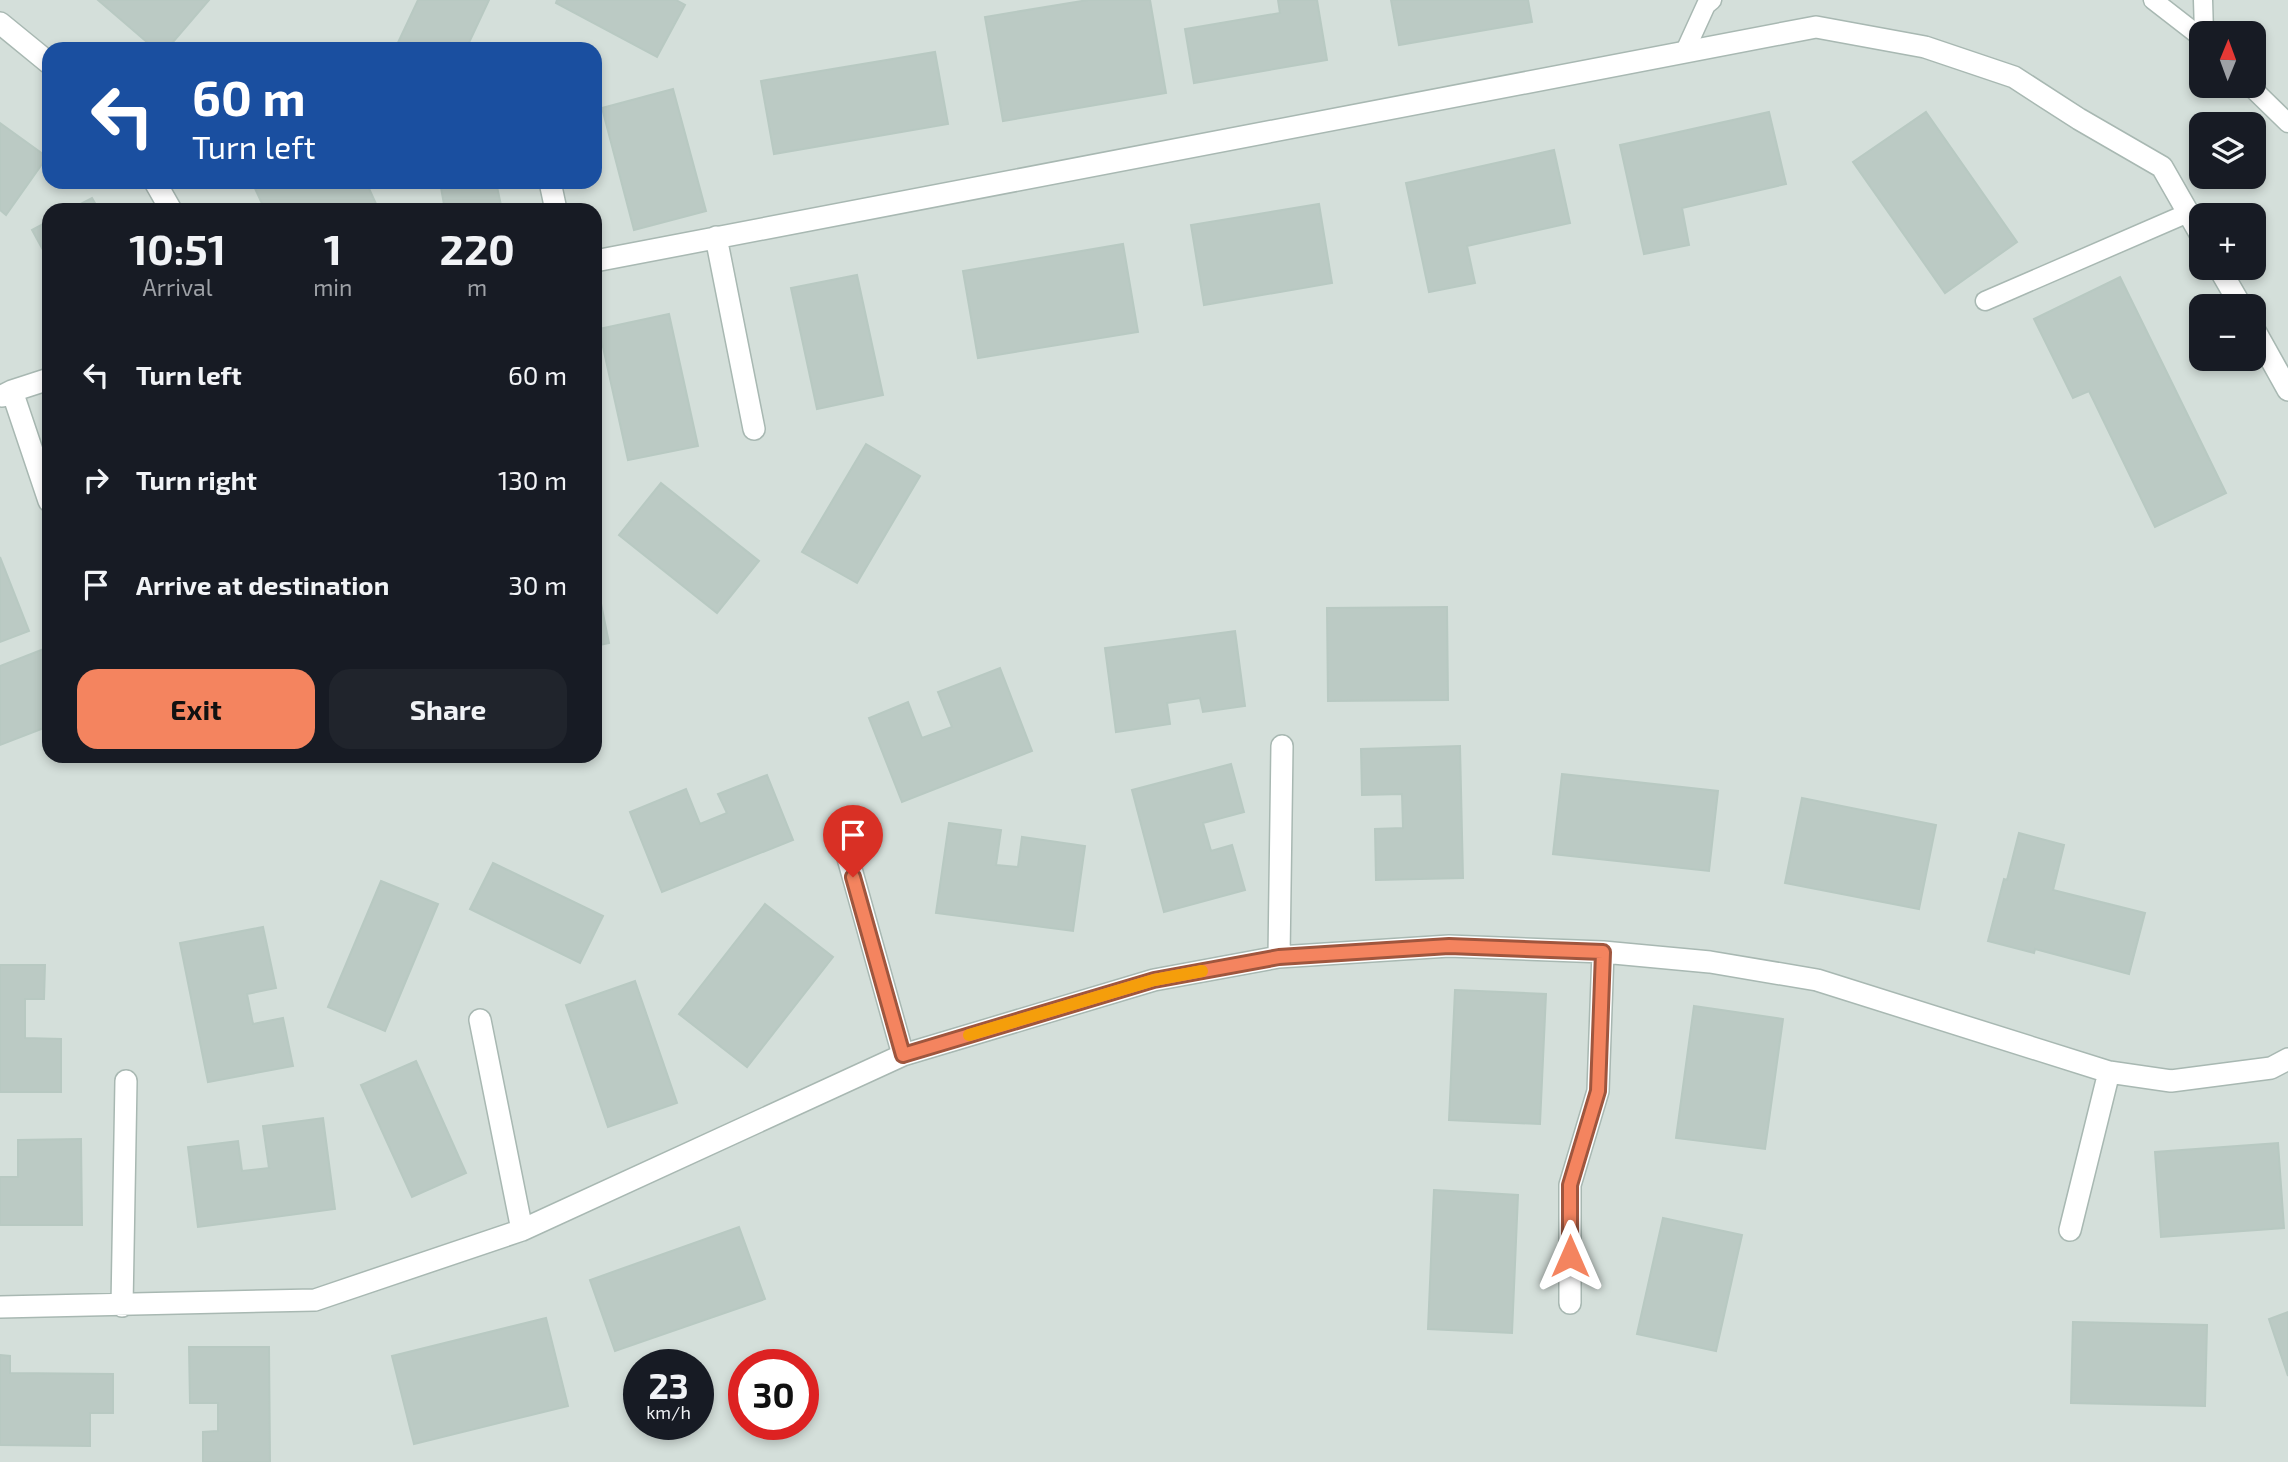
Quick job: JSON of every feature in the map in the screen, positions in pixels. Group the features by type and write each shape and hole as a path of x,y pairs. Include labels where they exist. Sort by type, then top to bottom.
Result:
{"street":[{"path":"0,23 42,57"},
{"path":"602,260 1816,27 1925,47 2014,77 2079,119 2162,167 2188,213"},
{"path":"716,237 754,429"},
{"path":"2266,351 2288,390"},
{"path":"42,381 6,394 42,484"},
{"path":"1279,957 1282,746"},
{"path":"846,852 903,1055"},
{"path":"0,1307 314,1300 522,1230 903,1055 1154,980 1279,957 1449,946 1603,952 1710,962 1816,980 2109,1072 2171,1081 2271,1068 2288,1059"},
{"path":"1570,1303 1570,1185 1598,1091 1603,952"},
{"path":"480,1020 522,1230"},
{"path":"2070,1230 2109,1072"},
{"path":"122,1306 126,1081"}],"lane":[{"path":"1685,51 1706,5 1712,0"},
{"path":"2153,0 2189,28"},
{"path":"2203,0 2204,21"},
{"path":"2262,98 2288,123"},
{"path":"1985,301 2188,213"}],"shaded area":[{"path":"0,0 2288,0 2288,1462 0,1462"}],"building":[{"path":"98,0 209,0 173,42 147,42"},
{"path":"418,0 489,0 469,42 398,42"},
{"path":"557,0 676,0 685,5 657,57 556,3"},
{"path":"1088,0 1150,0 1166,93 1003,121 985,17"},
{"path":"1278,0 1317,0 1327,60 1194,83 1185,29 1280,13"},
{"path":"1391,0 1528,0 1532,22 1399,45"},
{"path":"935,52 948,124 774,154 761,81"},
{"path":"673,89 706,211 634,230 602,108"},
{"path":"1769,112 1786,184 1682,208 1689,245 1644,254 1620,145"},
{"path":"1926,112 2017,242 1945,293 1853,162"},
{"path":"0,123 42,153 42,164 6,215 0,210"},
{"path":"1554,150 1570,223 1467,246 1475,283 1429,292 1406,183"},
{"path":"255,189 369,189 376,203 262,203"},
{"path":"441,189 498,189 500,203 444,203"},
{"path":"92,198 95,203 82,203"},
{"path":"1319,204 1332,283 1204,305 1191,225"},
{"path":"42,225 42,248 32,230"},
{"path":"1123,244 1138,332 978,358 963,271"},
{"path":"857,275 883,395 817,409 791,288"},
{"path":"2120,277 2226,493 2155,527 2089,391 2073,398 2034,319"},
{"path":"669,314 698,446 628,460 602,343 602,328"},
{"path":"866,444 920,476 857,583 802,552"},
{"path":"661,483 759,561 717,613 619,535"},
{"path":"0,557 29,631 0,642"},
{"path":"1447,607 1448,700 1328,701 1327,608"},
{"path":"602,608 609,643 602,644"},
{"path":"1235,631 1245,706 1203,712 1200,698 1167,703 1170,724 1116,732 1105,648"},
{"path":"42,650 42,729 0,745 0,666"},
{"path":"1000,668 1032,751 902,802 869,718 908,702 922,738 952,727 938,692"},
{"path":"1460,746 1463,878 1376,880 1375,829 1403,828 1402,794 1362,795 1361,749"},
{"path":"1231,764 1244,812 1203,823 1211,851 1232,845 1245,890 1164,912 1132,790"},
{"path":"1562,774 1718,791 1709,871 1553,854"},
{"path":"767,775 793,840 662,892 630,812 686,789 700,824 727,813 718,794"},
{"path":"1802,798 1936,825 1919,909 1785,883"},
{"path":"949,823 1001,830 996,865 1018,867 1022,837 1085,846 1073,931 936,913"},
{"path":"2019,833 2064,845 2053,890 2145,913 2129,974 2035,949 2034,953 1988,941"},
{"path":"493,863 603,916 580,963 470,909"},
{"path":"381,881 438,904 385,1031 328,1007"},
{"path":"765,904 833,957 747,1067 679,1014"},
{"path":"263,927 276,988 247,994 253,1024 283,1018 293,1066 208,1082 180,943"},
{"path":"0,965 45,965 44,999 25,999 25,1038 61,1039 61,1092 0,1092"},
{"path":"635,981 677,1103 608,1127 566,1005"},
{"path":"1455,990 1546,994 1540,1124 1449,1120"},
{"path":"1694,1006 1783,1019 1765,1149 1676,1138"},
{"path":"416,1061 466,1173 412,1197 361,1085"},
{"path":"323,1118 335,1209 198,1227 188,1147 238,1141 242,1171 269,1168 263,1126"},
{"path":"81,1139 82,1225 0,1225 0,1177 18,1177 18,1140"},
{"path":"2278,1143 2284,1228 2161,1237 2155,1152"},
{"path":"1434,1190 1518,1195 1512,1333 1428,1329"},
{"path":"1663,1218 1742,1235 1716,1351 1637,1334"},
{"path":"739,1227 765,1299 615,1351 590,1280"},
{"path":"2288,1312 2288,1376 2269,1319"},
{"path":"546,1318 568,1406 414,1444 392,1356"},
{"path":"2073,1322 2207,1325 2205,1406 2071,1403"},
{"path":"189,1347 269,1347 270,1462 203,1462 203,1432 218,1431 218,1403 190,1403"},
{"path":"0,1355 10,1356 10,1373 113,1374 113,1413 90,1413 90,1446 0,1445"}],"slow traffic":[{"path":"969,1035 1154,980 1202,971"}],"route":[{"path":"853,877 903,1055 1154,980 1279,957 1449,946 1603,952 1598,1091 1570,1185 1570,1256"}]}
